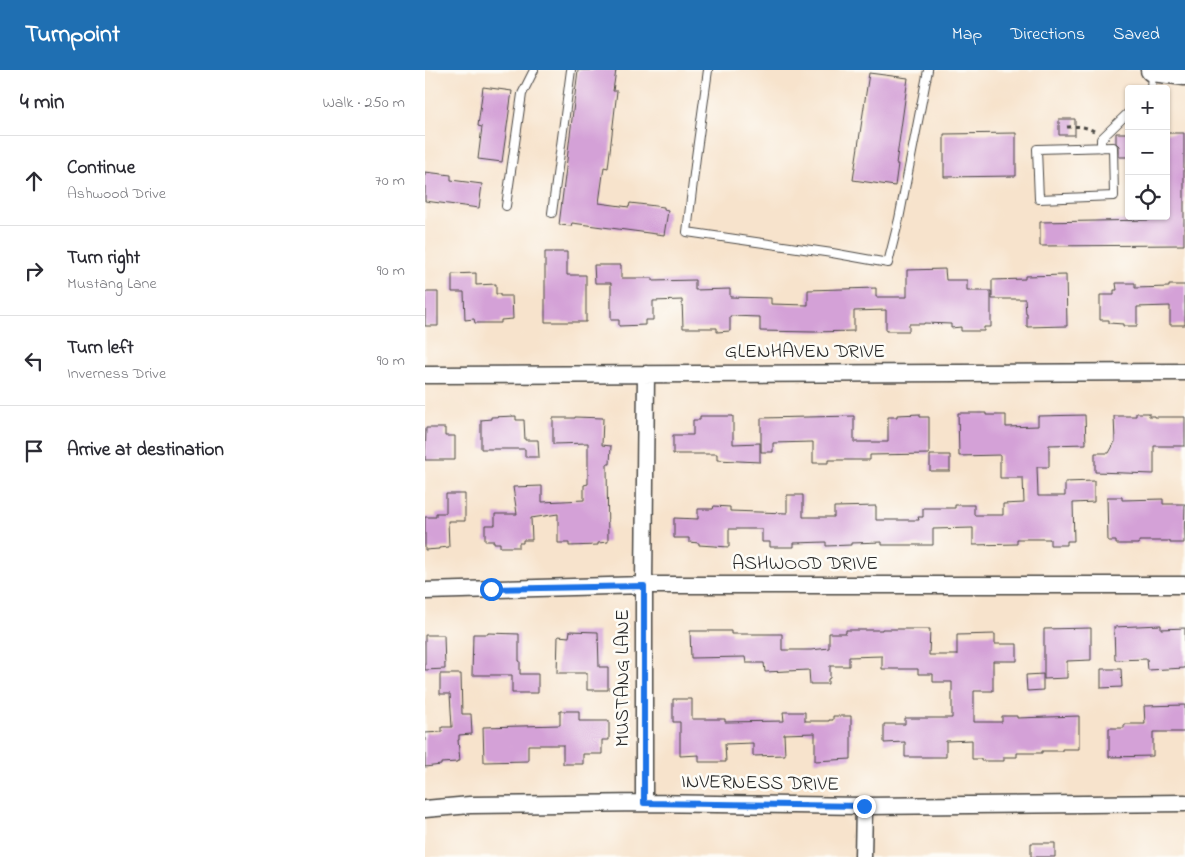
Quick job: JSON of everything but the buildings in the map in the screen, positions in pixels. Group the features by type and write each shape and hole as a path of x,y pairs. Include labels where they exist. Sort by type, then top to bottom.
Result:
{"main road":[{"path":"1152,70 1185,74"}],"street":[{"name":"GLENHAVEN DRIVE","path":"425,375 1185,372"},
{"name":"MUSTANG LANE","path":"644,803 646,374"},
{"name":"ASHWOOD DRIVE","path":"425,591 644,586 1185,585"},
{"name":"INVERNESS DRIVE","path":"425,808 470,805 644,803 864,806 1185,803"},
{"path":"863,857 864,806"}],"lane":[{"path":"506,206 522,94 534,70"},
{"path":"552,213 571,70"},
{"path":"708,70 687,232 832,252 888,263 899,219 928,70"},
{"path":"1151,85 1152,70"},
{"path":"1101,148 1101,139 1125,116"},
{"path":"1113,147 1114,196 1039,199 1037,150 1101,148 1113,147"}],"path":[{"path":"1067,127 1089,128 1101,139"}],"route":[{"path":"491,589 644,586 644,803 864,806"}]}
